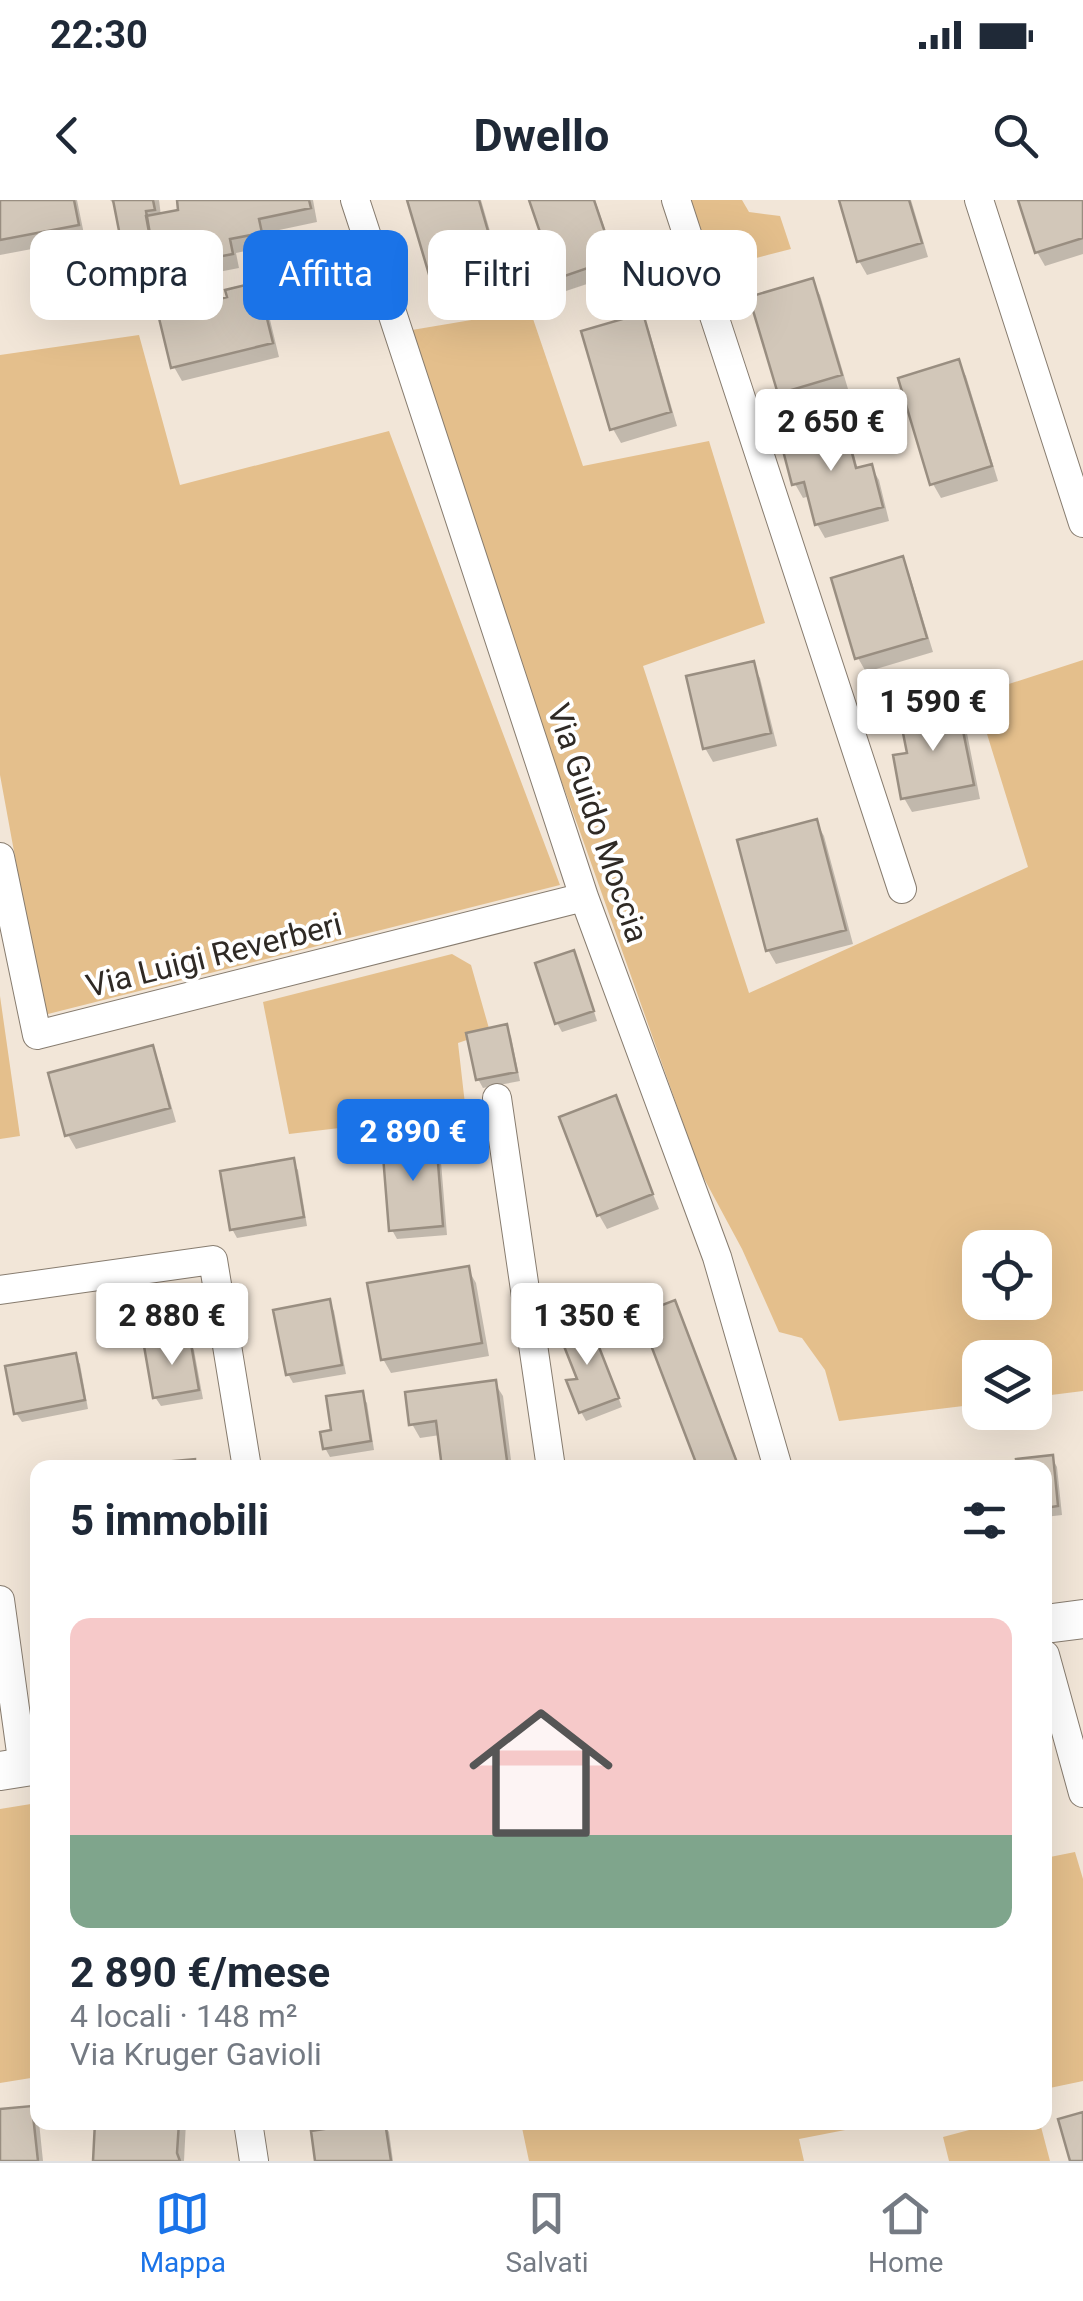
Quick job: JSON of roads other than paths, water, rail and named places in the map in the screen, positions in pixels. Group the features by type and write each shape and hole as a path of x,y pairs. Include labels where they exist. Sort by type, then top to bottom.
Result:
{"street":[{"name":"Via Guido Moccia","path":"355,200 584,897 717,1257 776,1460"},
{"path":"676,200 902,889"},
{"path":"979,200 1083,523"},
{"name":"Via Luigi Reverberi","path":"0,857 37,1035 584,897"},
{"path":"497,1098 550,1460"},
{"path":"0,1290 213,1260 246,1460"},
{"path":"0,1600 20,1768"},
{"path":"1052,1623 1083,1619"},
{"path":"1052,1680 1083,1793"},
{"path":"249,2130 254,2161"}]}
